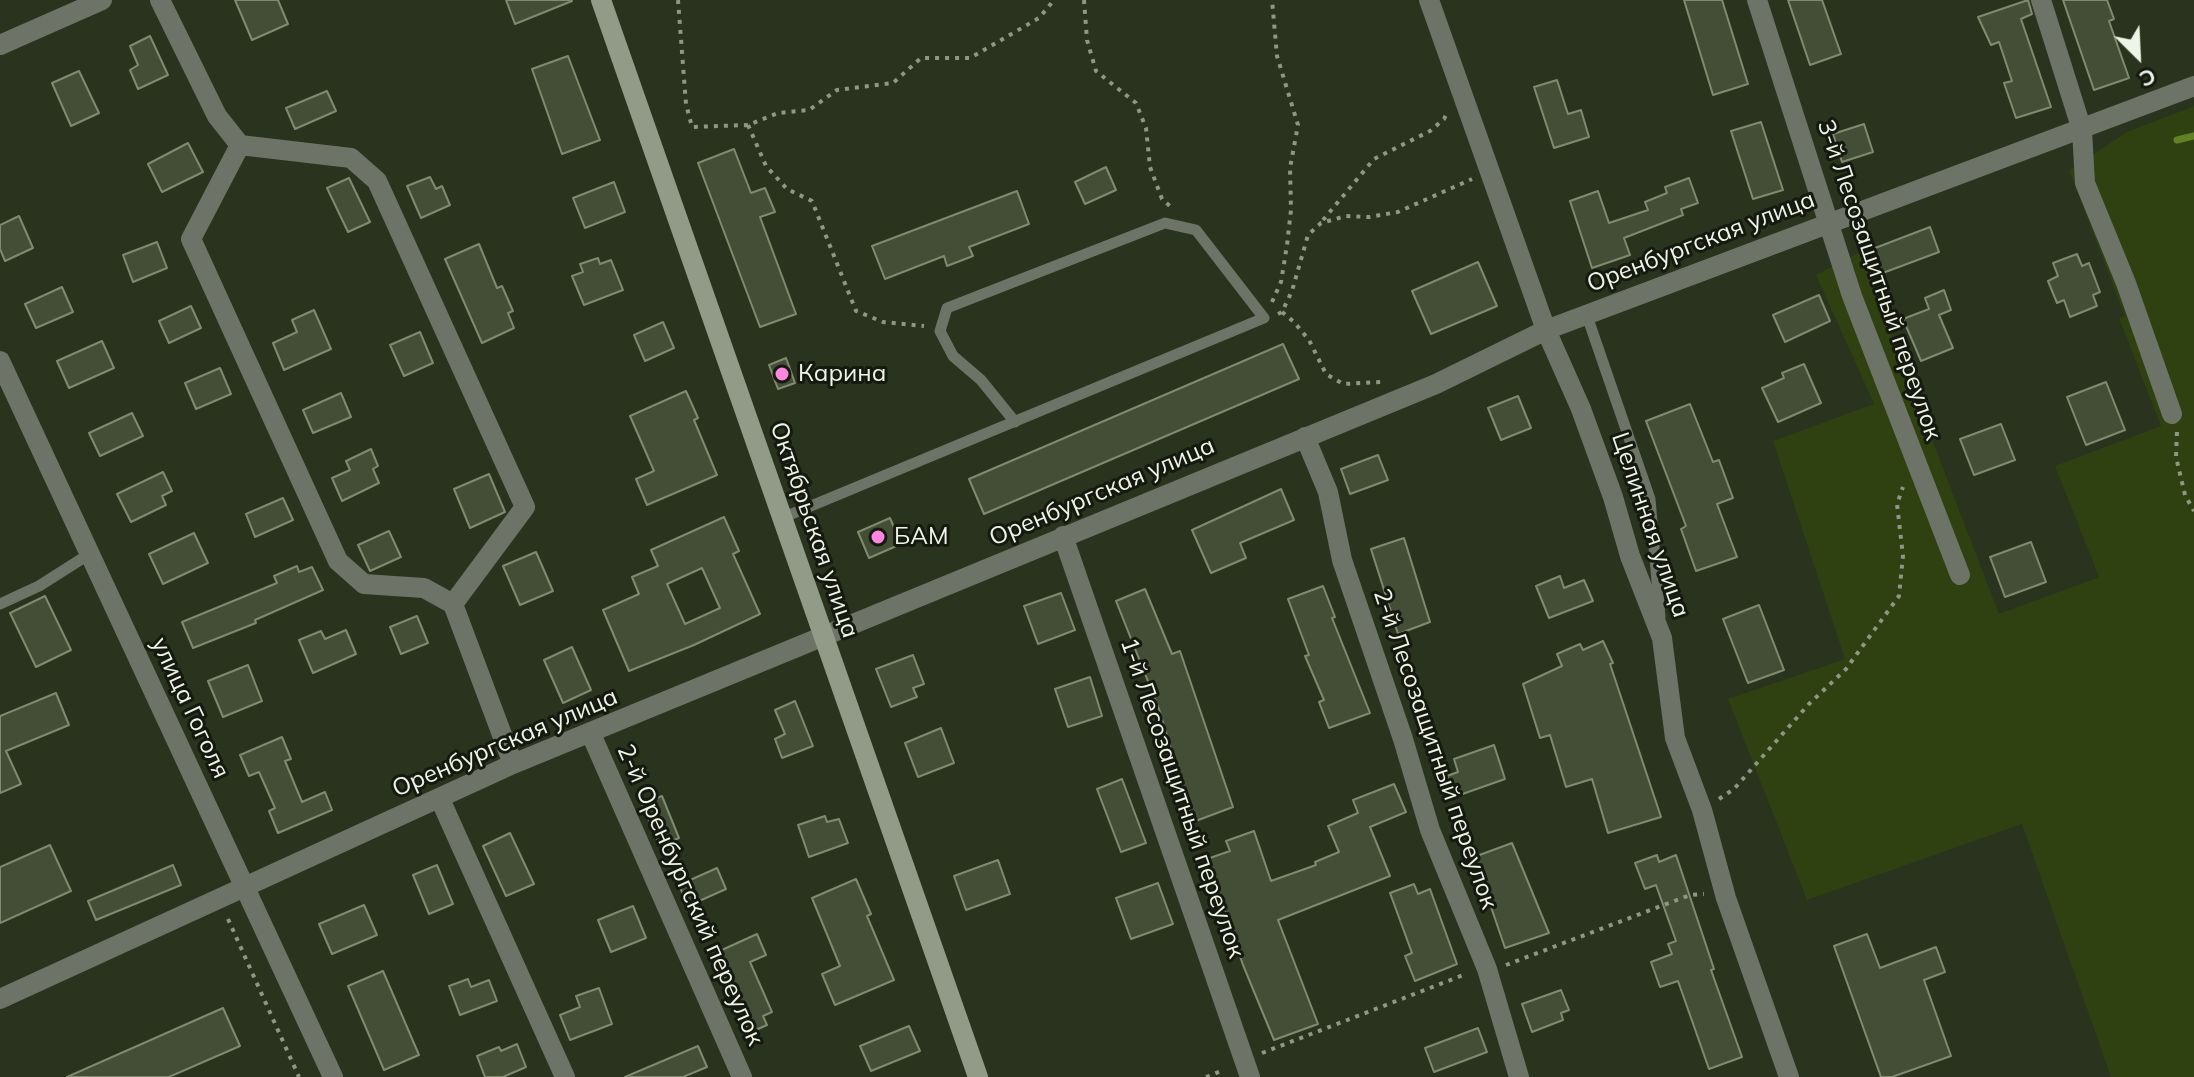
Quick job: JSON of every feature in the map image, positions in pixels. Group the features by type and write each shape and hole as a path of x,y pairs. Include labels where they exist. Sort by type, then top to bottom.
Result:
{"street":[{"path":"0,45 102,0"},
{"path":"160,0 217,116 240,145 351,158 377,181 525,507 453,604"},
{"name":"Октябрьская улица","path":"601,0 978,1077"},
{"name":"Целинная улица","path":"1429,0 1546,330 1581,409 1613,497 1630,556 1662,638 1675,738 1702,810 1726,898 1789,1077"},
{"name":"3-й Лесозащитный переулок","path":"1757,0 1858,311 1960,575"},
{"path":"2041,0 2082,130 2085,183 2126,283 2172,414"},
{"name":"Оренбургская улица","path":"0,999 513,764 1436,384 1586,313 2194,86"},
{"path":"240,145 191,239 338,561 364,584 424,588 453,604 513,764"},
{"name":"улица Гоголя","path":"0,361 333,1077"},
{"name":"2-й Лесозащитный переулок","path":"1305,437 1328,492 1342,560 1403,739 1430,830 1487,969 1519,1077"},
{"name":"1-й Лесозащитный переулок","path":"1063,536 1250,1077"},
{"name":"2-й Оренбургский переулок","path":"591,734 742,1077"},
{"path":"440,799 565,1077"}],"lane":[{"path":"782,518 1015,422 1264,318 1196,230 1165,223 947,308 940,331 953,356 981,380 1015,422"},
{"path":"1586,313 1650,499 1662,638"},
{"path":"0,604 39,586 91,553"}],"path":[{"path":"678,0 686,104 692,127 748,125 778,113 809,110 837,90 893,83 921,58 970,58 1039,18 1054,0"},
{"path":"1084,0 1087,40 1096,71 1136,103 1146,128 1150,167 1162,199 1196,230"},
{"path":"1264,318 1281,282 1291,210 1290,168 1298,125 1277,56 1272,0"},
{"path":"1264,318 1282,312 1292,291 1308,235 1374,159 1430,131 1444,119 1460,86"},
{"path":"748,125 766,166 787,189 812,201 856,311 883,322 919,325 940,331"},
{"path":"1321,223 1346,216 1369,217 1398,212 1489,171"},
{"path":"1282,312 1309,340 1326,374 1343,384 1391,381"},
{"path":"2172,414 2178,438 2176,457 2185,495 2194,511"},
{"path":"1702,810 1734,789 1809,704 1846,669 1899,596 1903,556 1897,504 1904,484"},
{"path":"219,898 299,1077"}],"green space":[{"path":"2194,106 2194,1077 2111,1077 2022,824 1807,900 1728,699 1845,659 1773,441 1874,404 1816,275 1860,252 1999,614 2099,577 2055,466 2161,426 2119,318 2125,316 2069,170 2127,132"}],"building":[{"path":"235,0 278,0 288,24 252,40"},
{"path":"506,0 571,0 572,1 515,24"},
{"path":"1684,0 1722,0 1748,84 1713,95"},
{"path":"1788,0 1822,0 1841,54 1810,65"},
{"path":"2028,0 2032,14 2021,19 2051,107 2016,118 2004,83 2012,81 1999,42 1991,45 1978,17"},
{"path":"2063,0 2107,0 2114,19 2109,21 2129,78 2094,90"},
{"path":"150,36 168,75 138,89 130,70 138,65 130,46"},
{"path":"568,56 600,140 562,154 532,69"},
{"path":"79,71 99,113 71,126 52,83"},
{"path":"1557,80 1568,114 1581,110 1589,137 1554,148 1534,87"},
{"path":"327,91 336,111 295,129 286,108"},
{"path":"1761,122 1783,190 1753,199 1731,131"},
{"path":"1864,124 1873,152 1842,162 1833,134"},
{"path":"188,143 203,172 162,192 148,164"},
{"path":"734,149 751,193 765,188 775,212 760,217 796,314 760,327 698,163"},
{"path":"1106,167 1116,190 1085,204 1075,182"},
{"path":"430,177 436,189 442,186 450,205 421,218 407,186"},
{"path":"349,178 370,222 348,232 327,188"},
{"path":"1689,178 1698,203 1681,209 1683,215 1624,238 1630,255 1592,268 1570,201 1598,191 1609,223 1648,210 1645,202 1667,193 1665,187"},
{"path":"614,182 625,212 585,228 573,198"},
{"path":"1017,191 1029,224 969,247 973,256 947,266 944,256 885,279 872,246"},
{"path":"19,216 33,248 5,261 0,249 0,225"},
{"path":"1930,227 1939,252 1872,277 1862,253"},
{"path":"157,242 167,268 133,282 123,255"},
{"path":"479,244 497,288 502,286 513,311 508,313 514,328 482,343 445,259"},
{"path":"2077,254 2082,266 2089,263 2100,292 2093,295 2097,306 2070,317 2064,300 2057,303 2048,281 2058,276 2053,263"},
{"path":"598,258 600,264 611,260 623,290 584,305 572,276 583,272 580,264"},
{"path":"1478,262 1497,306 1431,334 1412,291"},
{"path":"62,287 73,312 36,328 25,304"},
{"path":"1944,290 1951,310 1939,315 1953,348 1921,361 1903,319 1929,309 1925,298"},
{"path":"1819,295 1830,321 1785,342 1773,315"},
{"path":"191,306 201,328 169,343 159,321"},
{"path":"314,310 331,349 284,370 273,343 297,332 292,320"},
{"path":"663,322 674,348 645,361 634,335"},
{"path":"420,332 433,363 404,376 390,345"},
{"path":"102,341 114,368 69,388 57,361"},
{"path":"1283,344 1299,379 984,514 969,479"},
{"path":"786,358 795,383 778,389 769,365"},
{"path":"1804,364 1821,403 1778,422 1762,388 1784,378 1782,373"},
{"path":"220,368 231,394 196,409 185,383"},
{"path":"2106,382 2125,430 2086,445 2067,397"},
{"path":"686,391 698,418 694,420 717,475 647,505 636,479 654,471 630,416"},
{"path":"341,393 351,417 313,433 303,410"},
{"path":"1518,396 1531,428 1501,440 1488,408"},
{"path":"1690,404 1713,462 1719,460 1733,498 1717,504 1737,557 1696,571 1681,529 1686,526 1646,421"},
{"path":"132,413 143,436 100,456 89,433"},
{"path":"2001,424 2015,460 1974,475 1960,439"},
{"path":"371,449 378,466 373,469 379,483 342,501 332,478 350,470 346,461"},
{"path":"1378,455 1388,480 1350,494 1341,469"},
{"path":"163,472 172,491 162,496 166,505 131,522 117,494"},
{"path":"489,474 505,512 470,528 454,489"},
{"path":"1281,489 1294,520 1240,543 1246,558 1211,573 1192,530"},
{"path":"283,498 293,520 255,537 246,514"},
{"path":"724,517 739,551 733,554 760,614 629,671 603,610 639,594 632,577 658,566 651,550","holes":["702,568 720,608 685,624 667,584"]},
{"path":"890,518 901,544 869,558 858,532"},
{"path":"389,531 401,557 370,571 358,545"},
{"path":"194,533 208,563 163,584 149,554"},
{"path":"1404,538 1430,622 1398,634 1371,549"},
{"path":"2031,542 2046,582 2005,597 1990,557"},
{"path":"536,552 553,591 520,605 503,566"},
{"path":"297,566 299,572 312,567 323,590 255,620 256,623 193,648 182,622 277,583 274,576"},
{"path":"1560,576 1564,588 1584,580 1593,601 1549,618 1536,586"},
{"path":"1323,586 1335,617 1332,618 1370,713 1329,728 1319,702 1324,700 1305,656 1309,655 1288,599"},
{"path":"1145,589 1172,654 1180,651 1233,807 1193,822 1159,709 1116,601"},
{"path":"1061,593 1075,630 1038,644 1024,606"},
{"path":"45,596 71,650 36,667 10,613"},
{"path":"1759,605 1784,670 1748,683 1723,619"},
{"path":"417,616 428,643 401,654 390,627"},
{"path":"346,630 356,654 313,673 299,640 321,631 325,639"},
{"path":"1603,641 1613,663 1610,664 1661,817 1608,833 1592,779 1566,787 1550,735 1540,738 1523,684 1562,666 1557,654 1580,644 1583,650"},
{"path":"572,647 591,690 563,703 544,660"},
{"path":"913,655 924,684 913,688 917,697 891,707 876,669"},
{"path":"248,665 262,701 223,717 208,681"},
{"path":"1090,677 1102,716 1068,727 1055,689"},
{"path":"56,693 69,725 6,751 21,784 0,793 0,716"},
{"path":"795,701 813,746 782,758 775,739 785,734 775,710"},
{"path":"941,728 954,763 918,777 905,743"},
{"path":"282,737 291,759 285,761 302,802 325,792 332,810 278,833 269,811 275,808 259,772 249,776 240,755"},
{"path":"1494,745 1505,779 1454,797 1447,776 1458,772 1454,759"},
{"path":"1122,779 1146,843 1121,852 1097,789"},
{"path":"1394,784 1406,812 1370,827 1390,876 1278,920 1318,1024 1274,1040 1243,965 1207,859 1230,851 1226,841 1254,831 1271,881 1316,865 1315,862 1339,852 1328,826 1358,813 1353,800"},
{"path":"662,796 679,838 660,846 642,804"},
{"path":"825,816 827,822 839,819 848,843 809,857 798,825"},
{"path":"510,833 534,884 506,896 483,846"},
{"path":"1512,843 1549,933 1505,948 1474,857"},
{"path":"50,845 71,891 0,923 0,867"},
{"path":"1657,855 1659,862 1676,855 1714,969 1711,970 1742,1057 1709,1069 1678,981 1660,987 1651,962 1672,954 1668,944 1676,941 1656,885 1645,889 1635,863"},
{"path":"998,860 1010,894 966,910 954,876"},
{"path":"173,865 181,885 96,920 88,901"},
{"path":"437,865 453,904 429,914 413,875"},
{"path":"717,868 726,889 688,906 679,885"},
{"path":"856,879 871,914 867,916 894,980 835,1005 822,974 840,966 812,898"},
{"path":"1158,883 1173,924 1131,939 1116,898"},
{"path":"1414,884 1418,894 1430,889 1457,964 1415,981 1405,956 1412,953 1390,893"},
{"path":"364,905 377,935 332,954 319,924"},
{"path":"633,906 646,938 611,952 598,920"},
{"path":"757,934 766,955 750,962 772,1012 763,1016 767,1025 749,1033 713,954"},
{"path":"1867,934 1880,968 1936,947 1945,972 1924,980 1951,1056 1892,1077 1881,1077 1834,946"},
{"path":"383,971 419,1055 384,1070 348,986"},
{"path":"468,979 471,987 489,980 497,1001 460,1015 449,986"},
{"path":"599,988 612,1024 570,1040 560,1015 580,1007 576,996"},
{"path":"1561,990 1569,1010 1561,1013 1563,1020 1532,1032 1522,1004"},
{"path":"223,1008 240,1046 169,1077 67,1077"},
{"path":"909,1026 920,1051 871,1071 860,1046"},
{"path":"1478,1028 1487,1052 1434,1072 1425,1048"},
{"path":"517,1044 526,1067 503,1077 485,1077 477,1056"},
{"path":"698,1046 707,1067 683,1077 625,1077"}],"waterway":[{"path":"2177,140 2194,136"}],"place":[{"name":"Карина","path":"782,374"},
{"name":"БАМ","path":"878,537"}]}
